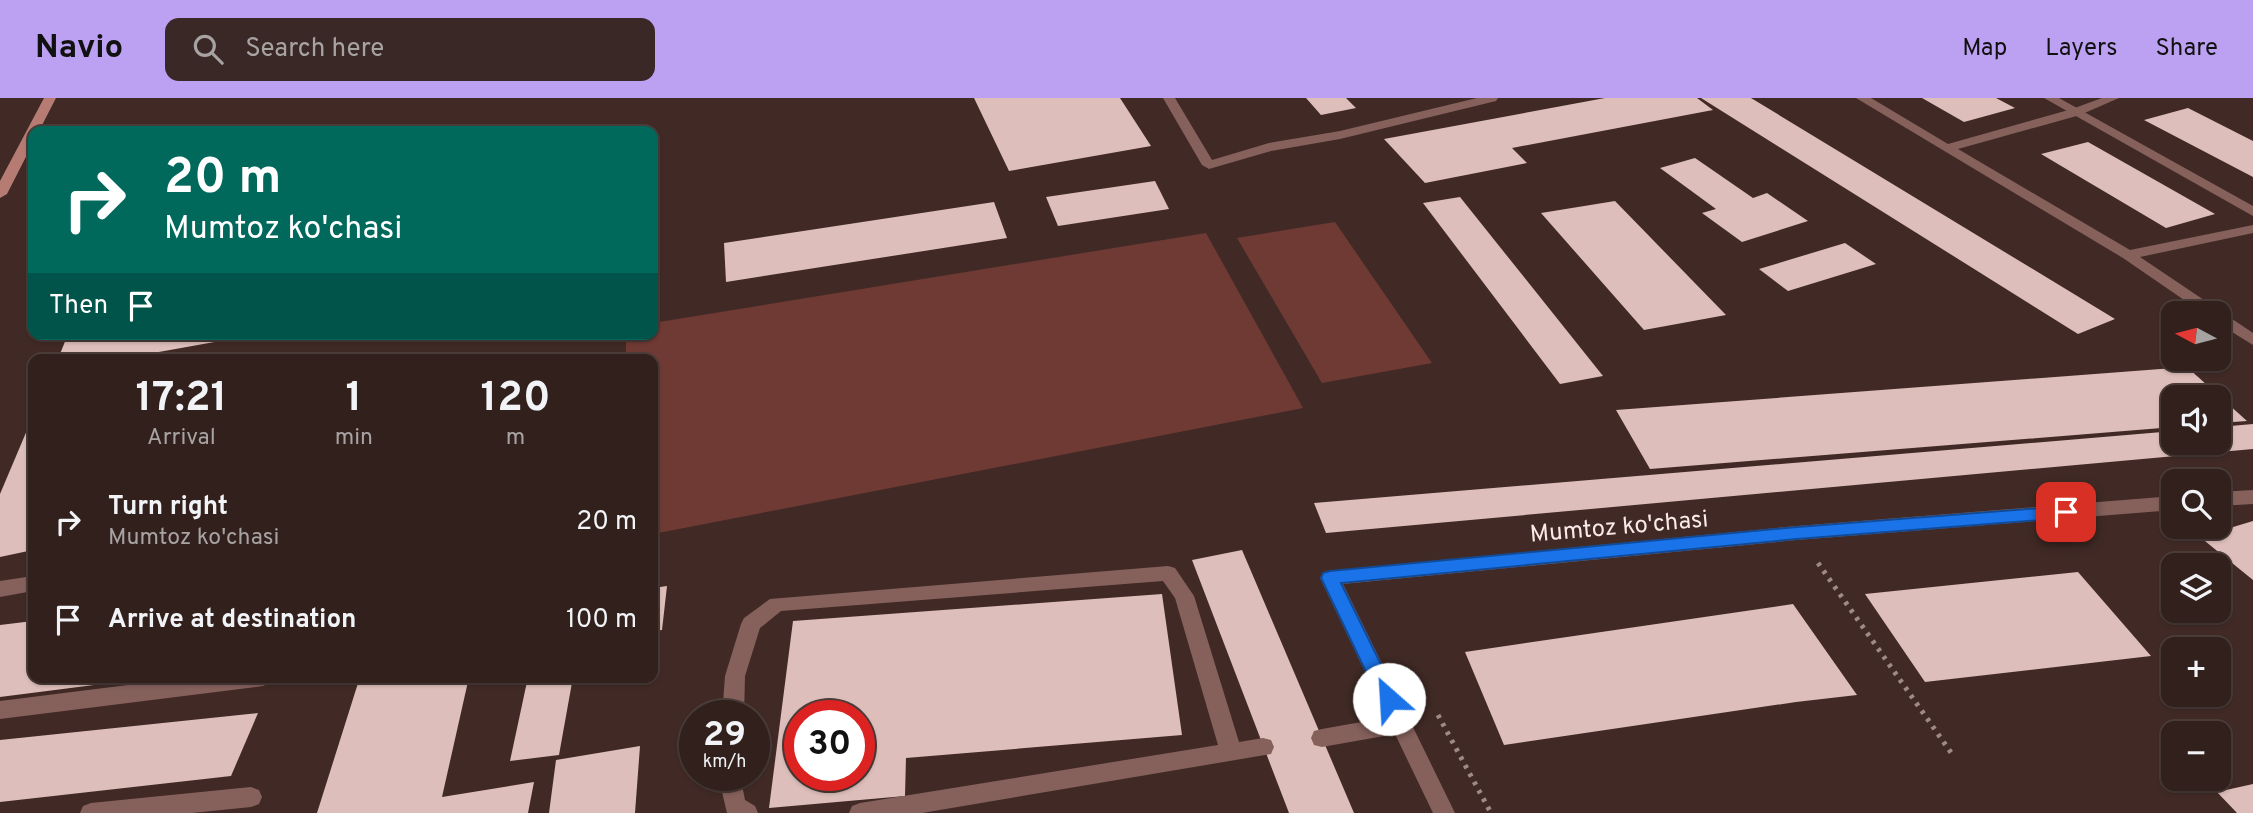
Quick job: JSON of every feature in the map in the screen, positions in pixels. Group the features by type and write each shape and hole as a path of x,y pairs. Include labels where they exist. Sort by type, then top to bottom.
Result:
{"main road":[{"path":"35,126 50,98"},
{"path":"0,194 28,140"}],"street":[{"path":"1169,98 1209,165 1269,147 1340,135 1492,98"},
{"path":"1862,98 2128,255 2195,301"},
{"path":"2050,98 2253,212"},
{"path":"1947,148 2076,112 2113,98"},
{"path":"2128,255 2253,229"},
{"path":"2231,325 2253,340"},
{"path":"2231,498 2253,497"},
{"name":"Mumtoz ko'chasi","path":"1444,813 1330,578 1797,533 2161,504"},
{"path":"734,700 735,676 751,624 777,604 1168,573 1184,596 1231,752"},
{"path":"0,589 28,585"},
{"path":"0,710 216,683"},
{"path":"1322,738 1401,724"},
{"path":"860,813 1264,747"},
{"path":"732,791 735,806 747,813"},
{"path":"91,813 251,797"}],"path":[{"path":"1797,533 1952,754"},
{"path":"1434,708 1490,813"}],"shaded area":[{"path":"1335,222 1432,363 1322,383 1237,238"},
{"path":"1206,233 1303,408 658,533 658,354 626,354 626,340 658,340 658,322"}],"building":[{"path":"974,98 1120,98 1151,146 1009,171"},
{"path":"1306,98 1346,98 1356,108 1321,115"},
{"path":"1605,98 1697,98 1713,110 1512,148 1527,163 1425,183 1384,139"},
{"path":"1701,98 1751,98 2115,319 2078,334"},
{"path":"1922,98 1996,98 2015,108 1964,122"},
{"path":"2188,108 2253,141 2253,177 2144,120"},
{"path":"2088,142 2215,214 2166,228 2041,154"},
{"path":"1695,158 1753,198 1767,193 1808,221 1742,242 1702,213 1716,209 1660,168"},
{"path":"1155,181 1169,209 1058,226 1046,197"},
{"path":"1460,197 1603,376 1560,384 1423,203"},
{"path":"1615,201 1726,315 1644,330 1541,213"},
{"path":"994,202 1007,238 726,282 724,243"},
{"path":"1845,243 1876,264 1788,291 1759,269"},
{"path":"66,340 226,340 148,354 60,354"},
{"path":"2161,369 2191,371 2207,385 2161,385 2161,428 1650,469 1616,410"},
{"path":"2231,407 2247,421 2231,422"},
{"path":"2253,424 2253,449 2231,451 2231,426"},
{"path":"28,428 28,551 0,557 0,494"},
{"path":"2161,432 2161,455 2187,455 1326,533 1314,503"},
{"path":"2253,521 2253,580 2231,562 2231,553 2220,553 2202,539 2231,539 2231,528"},
{"path":"1242,550 1354,813 1289,813 1192,560"},
{"path":"2078,572 2151,656 1925,682 1865,594"},
{"path":"667,586 662,630 658,630 658,587"},
{"path":"1162,594 1182,735 906,758 905,796 769,808 793,621"},
{"path":"1793,604 1857,695 1504,745 1465,652"},
{"path":"28,622 28,683 110,683 0,697 0,625"},
{"path":"358,683 468,683 442,797 534,782 528,813 317,813"},
{"path":"527,683 572,683 559,755 510,761"},
{"path":"258,713 231,776 0,802 0,740"},
{"path":"640,746 635,813 549,813 556,760"},
{"path":"2253,784 2253,813 2237,813 2217,792"}],"route":[{"path":"1389,699 1330,578 1797,533 2066,512"}]}
